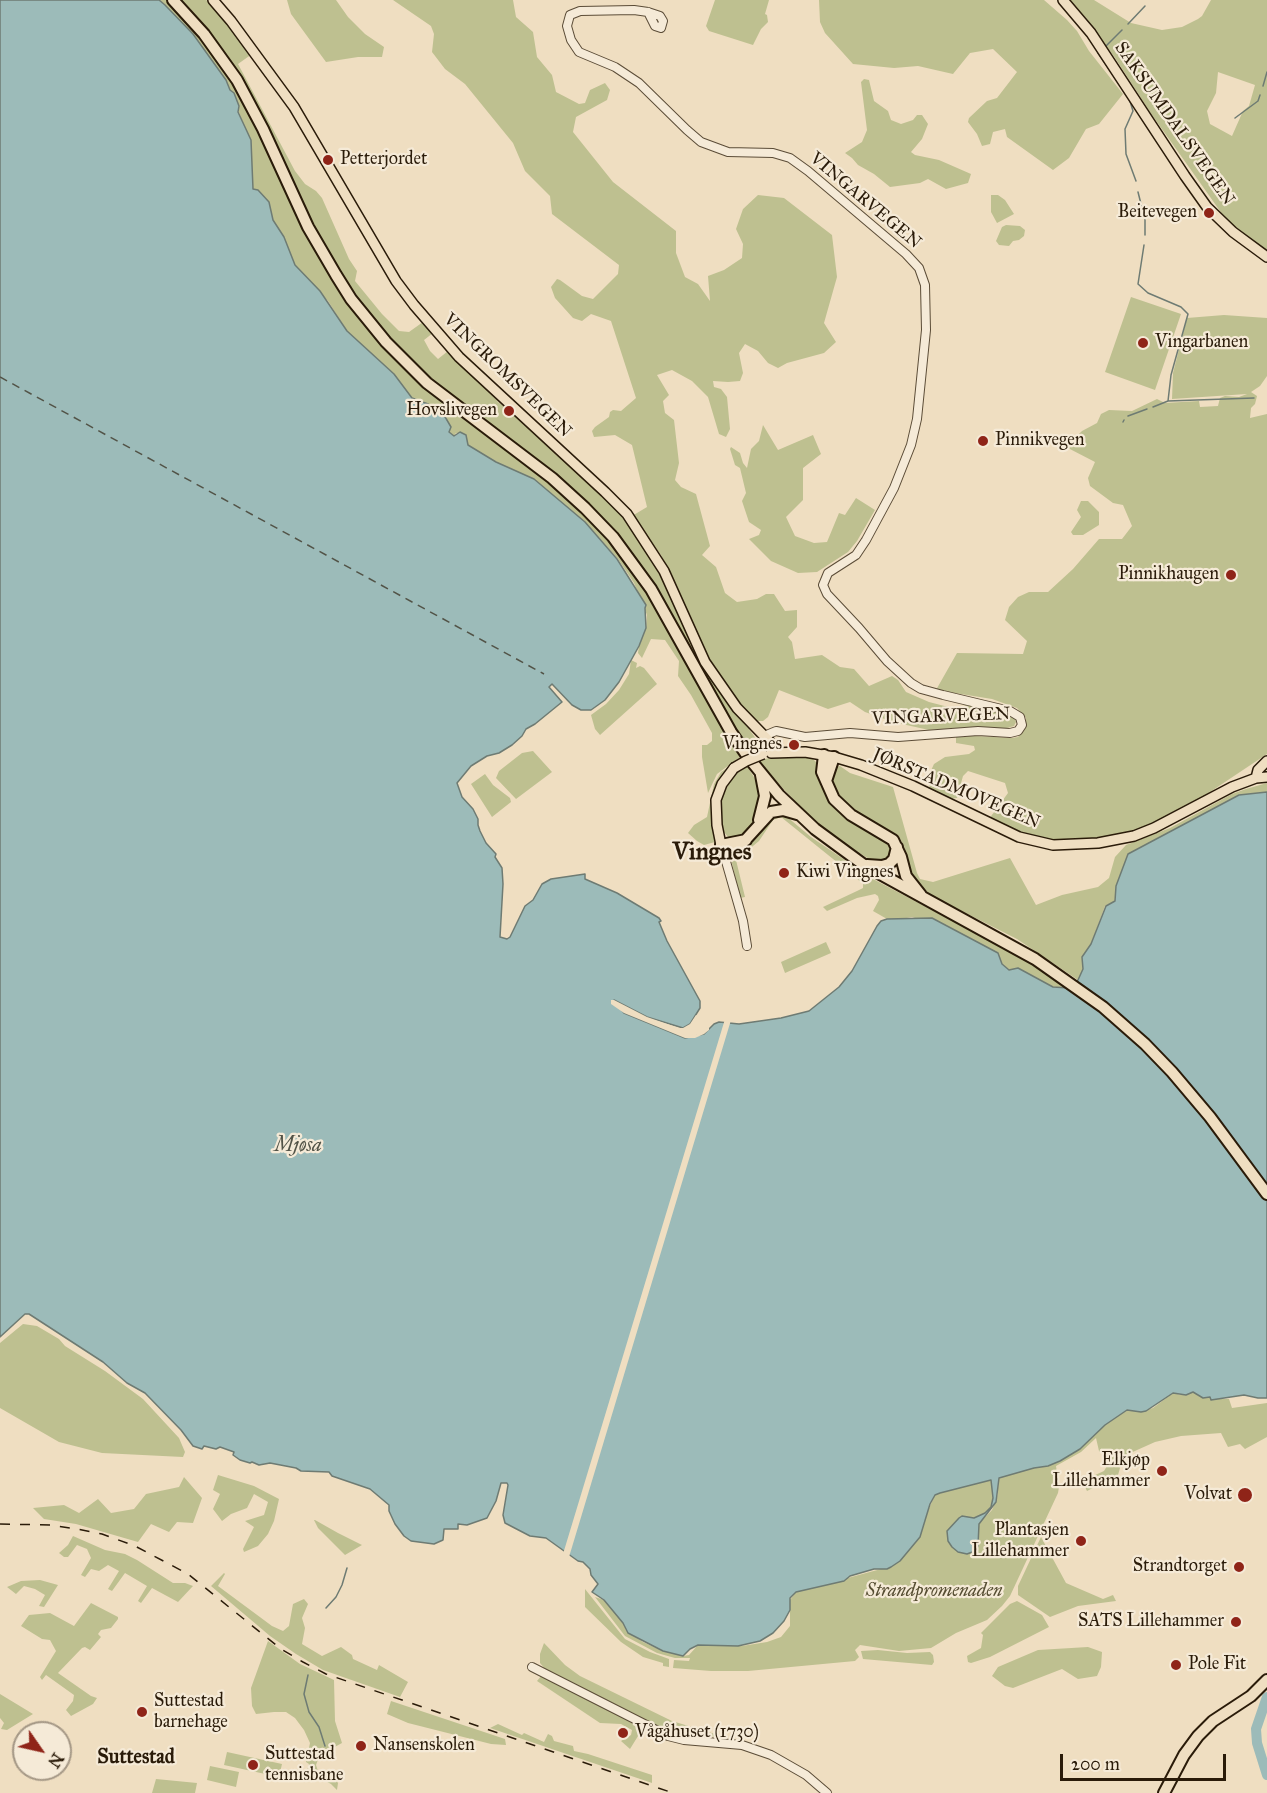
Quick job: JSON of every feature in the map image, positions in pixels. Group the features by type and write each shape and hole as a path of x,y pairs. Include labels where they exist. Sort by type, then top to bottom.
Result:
{"highway":[{"path":"173,0 209,40 237,80 263,129 308,227 351,299 386,342 427,382 552,478 613,537 651,589 726,724 761,775 798,814 825,838 864,865 924,900 1021,951 1063,977 1117,1019 1166,1066 1210,1116 1267,1194"},
{"path":"829,756 826,781 831,794 843,809 889,836 897,847 906,876 924,900"},
{"path":"757,826 764,800 761,775"},
{"path":"722,848 729,851 739,848 767,814 774,810 798,814"},
{"path":"864,865 889,864 894,860 897,847"},
{"path":"1164,1793 1184,1755 1198,1736 1213,1721 1251,1696 1267,1680"}],"main road":[{"name":"VINGROMSVEGEN","path":"213,0 294,107 396,280 414,305 459,357 627,514 664,571 705,662 725,692 770,742 768,754"},
{"name":"SAKSUMDALSVEGEN","path":"1063,0 1091,33 1207,207 1233,232 1267,257"},
{"name":"JØRSTADMOVEGEN","path":"768,754 798,751 829,756 861,765 912,786 1019,837 1053,845 1098,843 1134,836 1232,787 1256,778 1267,777"},
{"path":"722,848 717,825 716,800 722,784 734,768 746,760 768,754"},
{"path":"1256,778 1258,770 1267,761"}],"street":[{"name":"VINGARVEGEN","path":"648,12 580,11 570,15 567,26 571,40 579,52 615,67 639,82 701,142 728,152 781,154 797,162 903,251 919,268 925,285 926,330 911,445 894,488 866,540 856,555 828,573 823,585 829,597 859,627 887,662 911,682 921,689 1010,711 1020,717 1022,725 1018,731 1010,733 978,730 898,737 850,733 805,737 776,731 764,736"},
{"path":"722,848 743,921 747,946"},
{"path":"532,1667 668,1736 684,1740 742,1745 771,1755 806,1775 827,1793"}],"green space":[{"path":"159,0 166,0 208,46 233,82 316,251 425,387 538,473 587,515 611,542 647,591 740,757 717,774 708,793 702,745 707,745 712,741 712,733 678,676 679,661 665,640 651,639 642,658 638,653 646,628 647,615 634,583 618,559 585,522 534,479 496,462 468,445 466,435 456,433 454,436 448,431 451,427 437,409 412,398 394,374 347,331 328,301 294,265 284,237 273,220 269,202 258,190 253,189 250,140 230,90 193,34"},
{"path":"179,0 206,0 216,6 252,54 238,64 295,171 305,184 322,198 349,259 357,271 355,281 382,314 399,331 409,332 423,322 433,333 424,340 438,359 448,351 489,390 498,402 521,419 580,472 627,519 645,543 672,595 697,656 749,725 749,729 759,743 754,750 750,752 724,713 671,614 629,551 407,357 357,300 324,247 235,69 198,19"},
{"path":"287,0 336,0 348,17 365,34 384,47 382,57 358,57 326,62 291,14"},
{"path":"393,0 513,0 516,17 533,32 537,57 552,75 556,92 579,104 585,103 590,90 605,83 610,90 607,100 576,117 573,132 613,182 676,231 676,253 685,277 698,284 710,301 708,276 724,270 742,258 743,244 736,229 743,209 758,195 784,198 832,235 837,277 824,323 836,342 824,353 787,363 778,368 768,363 758,351 745,344 739,353 743,373 740,381 713,381 714,387 721,389 727,397 730,429 726,437 719,434 708,397 692,381 672,370 657,375 669,395 663,401 665,413 674,420 679,463 675,480 681,487 696,494 710,546 702,555 716,567 725,593 737,602 774,594 785,611 797,610 797,627 788,637 792,642 795,659 822,655 840,667 854,669 869,686 892,676 898,680 906,692 929,702 956,709 966,705 1008,713 1015,718 1014,726 1003,729 973,727 929,730 893,722 865,712 850,702 828,709 779,690 768,717 763,721 756,721 728,691 701,649 661,555 632,516 647,507 632,445 615,435 594,437 592,431 609,417 610,412 621,411 636,398 611,321 591,314 582,321 573,318 555,298 551,287 557,279 582,296 593,299 618,274 619,265 552,214 550,196 525,171 513,143 465,84 445,69 432,52 434,34 431,26"},
{"path":"715,0 769,0 765,14 768,22 761,29 753,45 709,31 706,26"},
{"path":"819,0 1044,0 1077,31 1089,51 1123,94 1099,124 1086,129 1069,158 1053,170 1007,137 1005,129 993,132 990,144 982,146 968,122 969,118 987,101 997,98 1017,72 993,49 970,53 953,74 918,66 894,68 853,64 825,33 820,22"},
{"path":"1069,0 1094,0 1131,23 1162,30 1182,27 1198,19 1211,0 1267,0 1267,250 1225,218 1087,19","holes":["1218,72 1255,85 1249,106 1243,111 1232,136 1210,124 1207,111 1216,93"]},
{"path":"864,79 869,80 874,101 888,111 891,120 901,124 913,120 917,115 922,115 928,124 922,139 911,152 939,160 971,174 968,183 946,189 928,179 920,183 890,187 845,153 862,142 867,130 861,82"},
{"path":"991,195 998,195 1005,200 1014,214 997,223 991,212"},
{"path":"1020,226 1025,230 1024,236 1013,241 1009,246 999,245 996,241 1002,227"},
{"name":"Vingarbanen","path":"1131,297 1181,314 1155,390 1105,372"},
{"path":"1224,315 1267,318 1267,376 1260,386 1251,392 1257,396 1251,408 1250,418 1267,414 1267,754 1201,798 1151,826 1116,838 1049,840 1034,837 989,819 1008,793 1005,783 968,771 963,776 957,798 949,799 930,790 928,777 934,764 945,757 969,754 975,750 974,746 956,743 956,735 1012,738 1018,737 1026,727 1026,718 1017,708 992,699 936,690 957,653 1023,654 1027,641 1005,620 1009,607 1018,597 1029,592 1048,592 1073,569 1099,539 1122,539 1132,526 1123,505 1113,503 1090,486 1088,478 1095,462 1066,447 1082,431 1097,423 1101,414 1109,410 1132,411 1157,399 1165,403 1199,401 1200,407 1218,406 1220,398 1247,394 1172,399 1173,373 1187,318"},
{"path":"763,425 778,450 813,435 821,454 803,468 803,500 786,517 795,536 814,543 827,542 839,513 845,515 856,498 875,510 848,552 817,572 798,573 771,561 749,539 759,535 761,530 749,522 742,501 746,493 740,468 735,465 730,449 731,447 740,453 747,468 751,449 759,441"},
{"path":"1081,501 1088,501 1099,512 1099,525 1083,535 1073,535 1071,532 1081,517 1077,510"},
{"path":"631,660 637,663 636,668 640,666 644,668 657,684 600,735 595,729 591,715 619,690 629,674"},
{"path":"533,751 552,772 516,799 496,778 499,771 522,753"},
{"path":"803,755 812,758 817,763 822,783 831,802 847,818 888,842 893,849 891,860 874,862 848,846 810,817 757,761 777,756"},
{"path":"747,766 762,793 756,819 743,836 729,838 720,822 721,801 732,776"},
{"path":"840,766 850,773 893,787 920,879 933,882 1010,858 1036,905 1062,895 1098,887 1109,878 1115,857 1126,845 1170,828 1232,794 1267,783 1267,792 1239,795 1128,854 1116,886 1115,901 1105,906 1091,944 1082,957 1083,969 1078,980 1017,939 930,895 913,881 907,867 904,846 898,835 852,810 842,802 834,790 832,774 835,767"},
{"path":"729,767 720,778 713,793 711,813 715,842 704,845 688,833 694,825 707,817 714,784 721,772"},
{"path":"485,774 493,785 510,798 511,802 492,817 471,784"},
{"path":"773,814 786,816 811,837 873,879 1012,952 1069,988 1053,987 1018,968 1009,970 1002,964 998,953 963,935 912,917 887,919 873,911 879,900 875,894 857,898 827,911 823,907 863,888 863,884 848,871 849,868 838,863 781,817 773,820 759,841 736,860 745,897 740,898 731,859 753,841"},
{"path":"826,942 831,953 785,973 781,962"},
{"path":"23,1324 37,1326 59,1339 65,1346 105,1371 143,1399 179,1438 185,1452 183,1457 102,1453 59,1442 0,1408 0,1343"},
{"name":"Strandpromenaden","path":"1193,1392 1203,1398 1229,1399 1232,1408 1267,1403 1267,1437 1245,1449 1240,1444 1228,1447 1221,1433 1181,1436 1155,1442 1117,1459 1120,1468 1118,1475 1087,1491 1082,1481 1104,1471 1110,1461 1110,1455 1099,1451 1096,1438 1081,1452 1056,1466 1058,1493 1010,1596 987,1620 956,1633 931,1648 899,1651 860,1645 855,1650 859,1657 855,1661 748,1671 673,1668 674,1660 689,1661 690,1658 675,1658 657,1653 625,1636 595,1597 604,1600 623,1622 626,1630 643,1642 663,1651 683,1656 689,1655 698,1645 742,1646 767,1642 781,1637 790,1626 790,1600 796,1592 881,1569 906,1553 920,1537 935,1495 950,1489 992,1480 991,1507 974,1519 962,1516 959,1518 975,1551 979,1540 979,1523 992,1510 997,1498 999,1478 1060,1461 1080,1449 1105,1425 1127,1410 1141,1412 1153,1408 1173,1393 1181,1395"},
{"path":"218,1475 254,1486 279,1499 274,1521 268,1534 258,1546 244,1552 243,1549 254,1527 245,1521 264,1515 268,1502 254,1494 247,1508 231,1514 222,1521 213,1509 220,1494 213,1490"},
{"path":"184,1477 202,1498 193,1523 177,1522 169,1532 151,1524 138,1542 76,1524 44,1519 33,1508 64,1505 79,1513 98,1499 111,1513 134,1509 146,1494 179,1487"},
{"path":"314,1520 362,1545 345,1555 318,1528"},
{"path":"73,1536 105,1550 125,1554 173,1583 193,1586 178,1602 152,1588 141,1603 138,1601 147,1586 125,1573 112,1591 108,1589 119,1571 108,1565 99,1571 91,1569 85,1577 81,1575 91,1558 87,1549 77,1545 68,1557 59,1553 68,1545"},
{"path":"1041,1537 1066,1583 1103,1599 1113,1595 1116,1601 1078,1606 1050,1617 1018,1595 1018,1586"},
{"path":"224,1573 218,1586 272,1626 283,1631 289,1626 293,1604 304,1599 308,1604 302,1618 305,1628 302,1644 322,1656 341,1647 352,1655 353,1659 377,1670 379,1665 408,1682 400,1697 323,1670 270,1636 211,1586"},
{"path":"40,1580 58,1585 44,1607 39,1606 45,1595 35,1589 24,1586 16,1594 7,1587 21,1581"},
{"path":"585,1589 625,1639 669,1659 669,1667 643,1657 621,1642 585,1607"},
{"path":"1017,1601 1042,1615 1049,1627 990,1657 968,1662 967,1656 981,1648 983,1635 981,1633 1010,1604"},
{"path":"91,1603 118,1619 111,1628 101,1630 98,1634 101,1637 90,1650 82,1648 58,1673 97,1698 93,1704 71,1716 66,1710 73,1701 74,1695 46,1675 42,1680 40,1677 56,1651 50,1640 42,1639 21,1626 29,1615 50,1613 74,1626"},
{"path":"268,1641 300,1664 334,1680 335,1721 342,1743 331,1749 325,1749 320,1754 316,1765 318,1771 334,1778 338,1783 337,1790 331,1784 307,1771 309,1764 306,1762 310,1743 295,1718 286,1712 256,1714 252,1706 251,1688"},
{"path":"544,1643 565,1665 580,1676 672,1721 728,1738 672,1733 555,1675 540,1663"},
{"path":"1088,1647 1102,1652 1101,1667 1097,1676 1078,1679 1062,1669 1013,1688 1005,1686 992,1676 998,1667 1038,1650"},
{"path":"861,1651 907,1653 930,1652 934,1662 932,1665 863,1659"},
{"path":"542,1675 643,1728 630,1749 621,1741 631,1735 632,1730 621,1724 600,1723 537,1681"},
{"path":"0,1694 33,1714 22,1721 12,1721 12,1727 7,1730 1,1729 4,1723 0,1718"},
{"path":"391,1701 505,1739 506,1745 491,1744 408,1723 387,1714"},
{"path":"498,1724 544,1742 548,1734 554,1741 573,1746 574,1751 652,1775 652,1783 490,1728"},
{"name":"Suttestad tennisbane","path":"227,1752 282,1764 279,1777 224,1765"},
{"path":"210,1766 239,1772 236,1787 207,1780"},
{"path":"156,1779 197,1783 195,1793 152,1793"}],"water":[{"name":"Mjøsa","path":"0,0 159,0 165,5 193,34 234,93 239,106 238,112 251,140 253,189 258,190 269,202 273,220 284,237 295,265 320,291 347,331 394,374 412,398 428,404 444,415 451,427 449,432 454,436 460,432 466,435 468,445 496,462 534,479 585,522 617,559 646,605 646,628 639,646 619,682 605,700 591,710 581,710 572,705 552,684 549,687 562,702 526,729 512,745 471,766 457,783 462,797 473,809 478,819 480,831 486,843 496,854 495,857 502,868 500,937 507,939 510,937 525,906 533,900 542,884 551,879 585,874 585,879 617,893 659,918 667,941 700,1001 700,1008 690,1024 683,1028 647,1017 614,1000 624,1013 685,1038 704,1034 719,1022 739,1024 809,1011 839,987 852,971 877,926 881,921 887,919 932,918 998,953 1002,964 1009,970 1018,968 1053,987 1069,988 1078,980 1083,969 1082,957 1091,944 1106,906 1115,901 1116,886 1128,854 1239,795 1267,792 1267,1398 1244,1395 1211,1400 1210,1397 1203,1398 1193,1392 1186,1395 1173,1393 1146,1411 1127,1410 1105,1425 1080,1449 1060,1461 999,1478 996,1502 979,1524 978,1546 975,1551 967,1554 958,1552 948,1541 947,1531 962,1516 974,1518 991,1507 993,1498 991,1480 935,1495 920,1537 900,1561 891,1567 874,1569 850,1576 844,1581 796,1592 790,1598 790,1610 784,1621 773,1633 760,1641 738,1646 698,1645 683,1656 663,1651 628,1633 623,1623 604,1600 592,1592 598,1584 591,1575 590,1569 583,1562 578,1561 546,1538 530,1536 505,1523 503,1515 507,1483 501,1483 496,1501 487,1518 467,1525 458,1524 458,1529 444,1529 443,1540 434,1544 411,1541 395,1524 389,1511 389,1505 370,1489 332,1476 329,1472 301,1471 270,1463 259,1465 240,1460 233,1455 234,1452 220,1447 216,1449 204,1446 202,1449 193,1446 181,1430 145,1393 127,1383 103,1362 29,1314 25,1314 0,1337"}],"pier":[{"path":"611,1000 647,1017 679,1028 690,1024 696,1015 698,1016 692,1025 683,1031 657,1024 685,1035 703,1032 709,1025 709,1030 695,1038 685,1038 624,1013 611,1004"},
{"path":"725,1019 731,1020 569,1557 563,1554"}],"waterway":[{"path":"1128,24 1145,6"},
{"path":"1106,46 1122,30"},
{"path":"1098,53 1118,82"},
{"path":"1263,86 1267,72"},
{"path":"1235,118 1258,101 1260,95"},
{"path":"1129,98 1133,111 1125,129 1126,154 1136,181"},
{"path":"1138,192 1145,220 1145,235"},
{"path":"1144,245 1138,284 1148,293 1181,307 1188,314 1171,375 1168,401 1153,407"},
{"path":"1168,401 1254,398"},
{"path":"1128,416 1147,409"},
{"path":"326,1608 336,1597 347,1568"},
{"path":"308,1675 304,1694 309,1712 319,1727 325,1746"},
{"path":"1267,1697 1256,1729 1257,1743 1267,1775"}],"ferry route":[{"path":"0,377 544,674"}],"railway":[{"path":"0,1524 50,1525 77,1529 102,1534 135,1546 188,1574 281,1649 326,1674 673,1793"}],"place":[{"name":"Petterjordet","path":"328,160"},
{"name":"Beitevegen","path":"1209,213"},
{"name":"Vingarbanen","path":"1143,343"},
{"name":"Hovslivegen","path":"509,411"},
{"name":"Pinnikvegen","path":"983,441"},
{"name":"Pinnikhaugen","path":"1231,575"},
{"name":"Vingnes","path":"794,745"},
{"name":"Kiwi Vingnes","path":"784,873"},
{"name":"Elkjøp Lillehammer","path":"1162,1471"},
{"name":"Volvat","path":"1245,1495"},
{"name":"Plantasjen Lillehammer","path":"1081,1541"},
{"name":"Strandtorget","path":"1239,1567"},
{"name":"SATS Lillehammer","path":"1236,1622"},
{"name":"Pole Fit","path":"1176,1665"},
{"name":"Suttestad barnehage","path":"142,1712"},
{"name":"Vågåhuset (1730)","path":"623,1733"},
{"name":"Nansenskolen","path":"361,1746"},
{"name":"Suttestad tennisbane","path":"253,1765"}],"district":[{"name":"Vingnes","path":"712,853"},
{"name":"Suttestad","path":"136,1758"}]}
